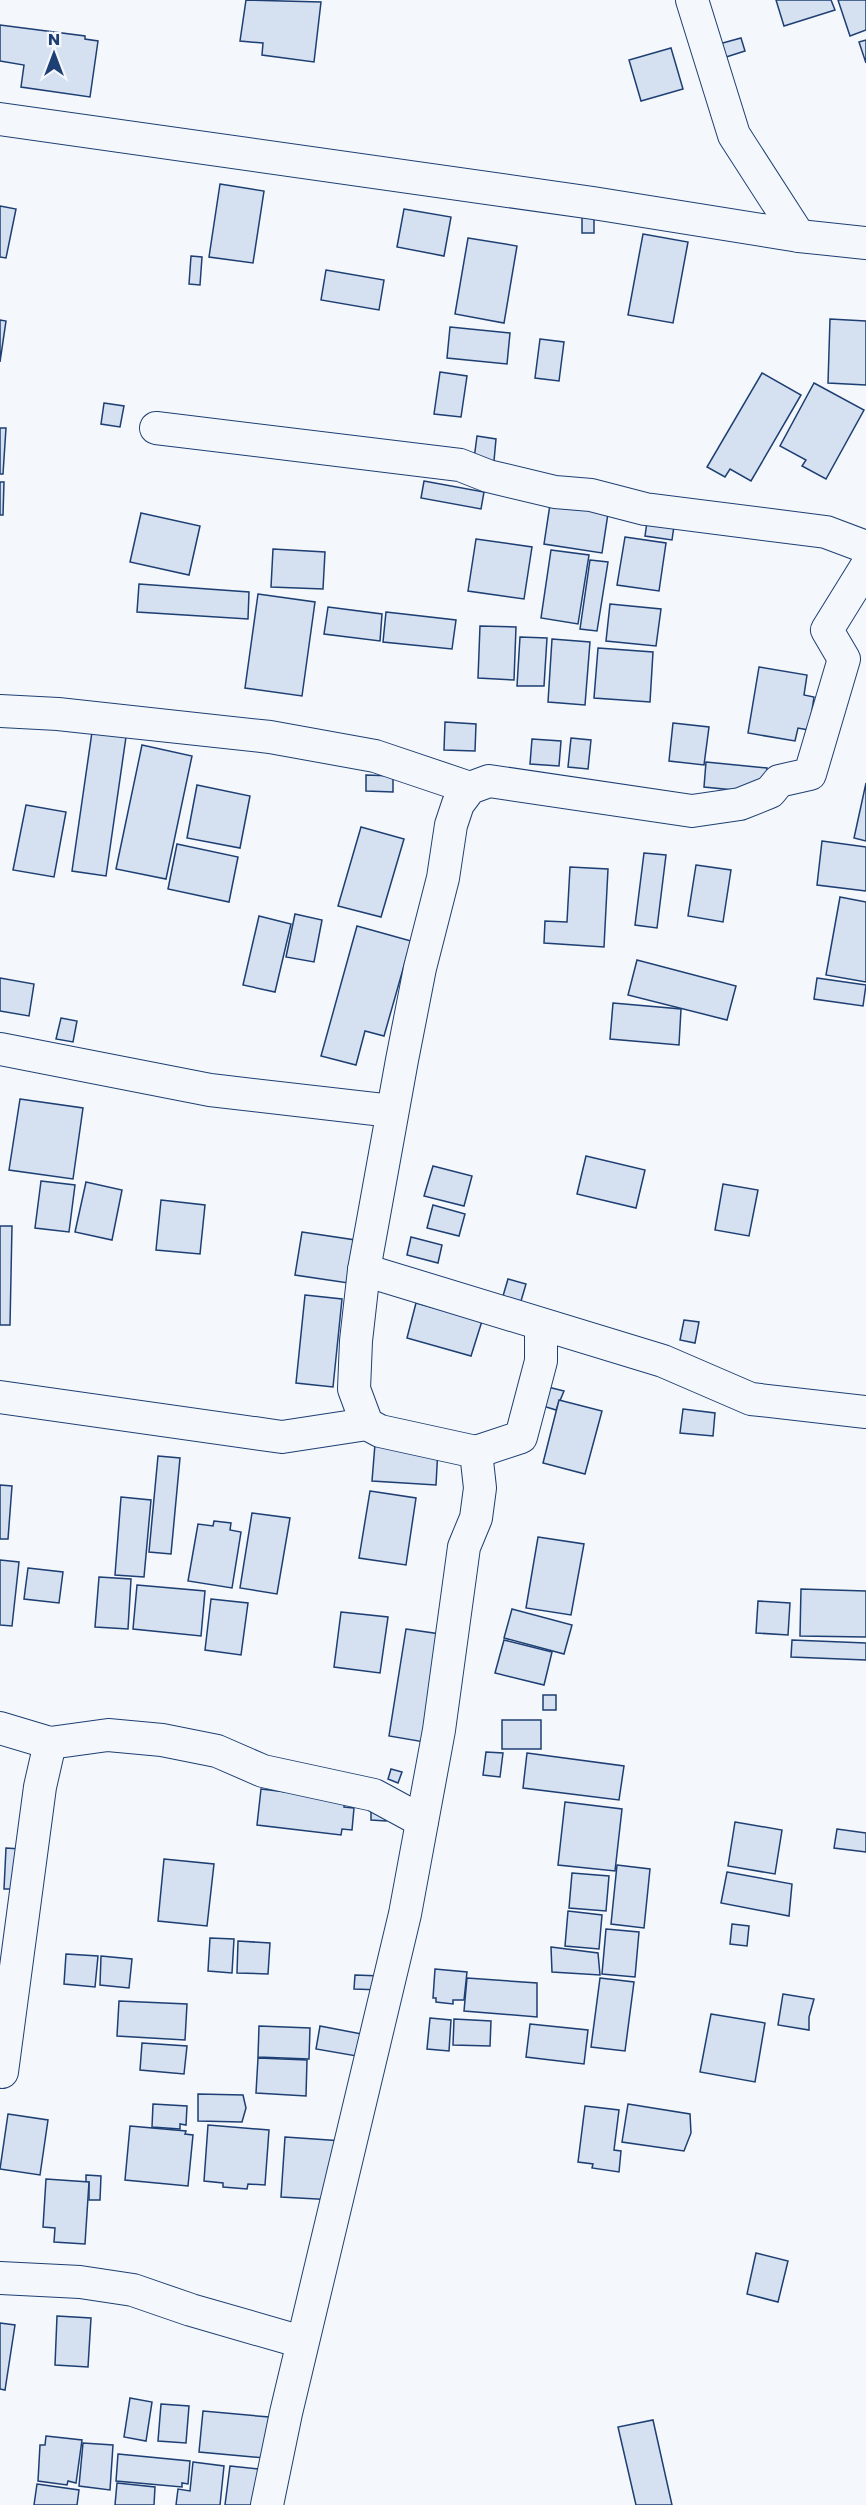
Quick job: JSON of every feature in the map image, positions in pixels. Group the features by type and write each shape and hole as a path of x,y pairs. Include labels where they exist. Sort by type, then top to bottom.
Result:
{"street":[{"path":"692,0 734,135 799,236"},
{"path":"0,120 593,203 799,236 866,243"},
{"path":"156,428 460,465 488,476 555,492 591,495 645,508 826,532 866,547"},
{"path":"367,1424 354,1389 364,1270 420,968 443,878 451,825 458,804 470,788 489,781 692,811 740,804 770,792 779,781 810,774 855,661 826,630 866,567"},
{"path":"0,711 58,714 270,737 375,756 470,788"},
{"path":"0,1049 210,1090 392,1111"},
{"path":"364,1270 541,1326 663,1361 751,1399 866,1412"},
{"path":"0,1397 282,1437 367,1424 381,1431 476,1452 520,1437 541,1361 541,1326"},
{"path":"267,2505 302,2342 331,2230 405,1914 439,1730 462,1556 476,1518 480,1488 476,1452"},
{"path":"0,1728 50,1743 108,1735 162,1740 217,1751 263,1772 374,1795 422,1821"},
{"path":"2,2072 40,1787 50,1743"},
{"path":"0,2278 80,2282 133,2290 191,2310 302,2342"}],"building":[{"path":"246,0 321,2 314,62 262,55 263,43 240,41"},
{"path":"776,0 831,0 835,10 784,26"},
{"path":"838,0 866,0 866,30 850,36"},
{"path":"0,25 85,36 85,39 98,41 90,97 21,87 24,65 0,61"},
{"path":"741,38 745,51 723,58 719,44"},
{"path":"866,40 866,63 859,42"},
{"path":"671,48 683,89 641,101 629,60"},
{"path":"220,184 264,191 253,263 209,257"},
{"path":"0,206 16,209 6,258 0,257"},
{"path":"404,209 451,217 444,256 397,247"},
{"path":"582,214 594,214 594,233 582,233"},
{"path":"643,234 688,242 673,323 628,315"},
{"path":"468,238 517,246 504,323 455,314"},
{"path":"191,256 202,257 200,285 189,284"},
{"path":"326,270 384,280 379,310 321,300"},
{"path":"830,319 866,321 866,385 828,383"},
{"path":"0,320 6,321 0,362"},
{"path":"450,327 510,333 507,364 447,358"},
{"path":"540,339 564,342 559,381 535,378"},
{"path":"440,372 467,376 461,417 434,414"},
{"path":"762,373 801,395 751,481 730,469 725,477 707,467"},
{"path":"814,383 864,410 826,479 802,466 806,460 780,446"},
{"path":"104,403 124,406 120,427 101,424"},
{"path":"0,428 6,428 3,474 0,474"},
{"path":"477,436 496,439 494,461 474,459"},
{"path":"424,481 484,492 481,509 421,498"},
{"path":"0,482 4,482 3,515 0,515"},
{"path":"551,498 609,507 602,553 544,544"},
{"path":"141,513 200,526 189,575 130,562"},
{"path":"648,515 675,519 672,540 645,536"},
{"path":"625,537 666,543 659,591 617,585"},
{"path":"476,539 532,547 524,599 468,591"},
{"path":"273,549 325,552 323,589 271,587"},
{"path":"551,550 589,555 578,624 541,618"},
{"path":"590,560 608,562 597,631 580,629"},
{"path":"139,584 249,592 248,619 137,612"},
{"path":"258,594 315,602 302,696 245,688"},
{"path":"610,604 661,609 656,646 606,641"},
{"path":"328,607 382,614 380,641 324,634"},
{"path":"386,612 456,620 452,649 383,642"},
{"path":"480,626 516,627 514,680 478,678"},
{"path":"520,637 547,638 544,686 517,686"},
{"path":"552,639 590,642 585,705 548,702"},
{"path":"598,648 653,652 650,702 594,698"},
{"path":"759,667 807,675 804,695 814,697 809,730 798,728 795,741 748,733"},
{"path":"445,722 476,724 475,751 444,750"},
{"path":"673,723 709,727 704,765 669,761"},
{"path":"92,732 126,737 106,876 72,871"},
{"path":"571,738 591,740 588,769 568,767"},
{"path":"532,739 561,741 559,766 530,764"},
{"path":"142,745 192,756 166,879 116,869"},
{"path":"706,762 767,768 765,793 704,787"},
{"path":"366,775 393,776 393,792 366,791"},
{"path":"866,783 866,841 854,838"},
{"path":"197,785 250,796 240,848 187,838"},
{"path":"26,805 66,812 54,877 13,870"},
{"path":"361,827 404,839 381,917 338,906"},
{"path":"822,841 866,847 866,891 817,885"},
{"path":"177,844 238,857 229,902 168,889"},
{"path":"644,853 666,855 657,928 635,925"},
{"path":"696,865 731,870 723,922 688,916"},
{"path":"570,867 608,869 604,947 544,943 545,921 567,922"},
{"path":"840,897 866,902 866,982 826,975"},
{"path":"295,914 322,920 314,962 286,957"},
{"path":"259,916 291,924 275,992 243,985"},
{"path":"357,926 411,941 384,1036 365,1031 356,1065 321,1056"},
{"path":"637,960 736,986 727,1020 628,995"},
{"path":"0,978 34,984 29,1016 0,1011"},
{"path":"817,978 866,985 863,1006 814,999"},
{"path":"613,1003 681,1009 679,1045 610,1039"},
{"path":"61,1018 77,1021 73,1042 56,1039"},
{"path":"20,1099 83,1108 73,1179 9,1170"},
{"path":"586,1156 645,1170 636,1208 577,1194"},
{"path":"433,1166 472,1176 464,1206 424,1196"},
{"path":"41,1181 75,1185 69,1232 35,1228"},
{"path":"86,1182 122,1190 112,1240 75,1232"},
{"path":"723,1184 758,1190 749,1236 715,1230"},
{"path":"161,1200 205,1205 200,1254 156,1250"},
{"path":"433,1205 465,1214 459,1236 427,1228"},
{"path":"0,1226 12,1226 10,1325 0,1325"},
{"path":"302,1232 362,1241 355,1284 295,1275"},
{"path":"411,1237 442,1245 438,1263 407,1255"},
{"path":"508,1279 526,1284 521,1301 503,1296"},
{"path":"305,1295 342,1299 333,1387 296,1383"},
{"path":"416,1303 482,1321 471,1356 407,1338"},
{"path":"684,1320 699,1322 695,1343 680,1340"},
{"path":"548,1387 564,1391 556,1410 543,1406"},
{"path":"559,1400 602,1411 585,1474 543,1463"},
{"path":"683,1409 715,1413 713,1436 680,1433"},
{"path":"375,1444 438,1448 436,1485 372,1481"},
{"path":"158,1456 180,1458 171,1554 149,1552"},
{"path":"0,1485 12,1486 8,1539 0,1539"},
{"path":"370,1491 416,1498 406,1565 359,1558"},
{"path":"121,1497 151,1500 144,1577 115,1575"},
{"path":"252,1513 290,1518 277,1594 240,1588"},
{"path":"214,1521 231,1523 230,1530 241,1532 232,1588 188,1581 198,1524 213,1526"},
{"path":"538,1537 584,1544 571,1615 526,1608"},
{"path":"0,1560 19,1562 12,1626 0,1625"},
{"path":"28,1568 63,1572 59,1603 24,1599"},
{"path":"99,1577 131,1579 128,1629 95,1627"},
{"path":"137,1585 205,1591 201,1636 133,1629"},
{"path":"801,1589 866,1591 866,1637 800,1636"},
{"path":"211,1599 248,1603 241,1655 205,1650"},
{"path":"758,1601 790,1603 788,1635 756,1633"},
{"path":"512,1609 572,1625 564,1654 504,1638"},
{"path":"341,1612 388,1617 380,1673 334,1667"},
{"path":"406,1629 447,1635 430,1743 389,1736"},
{"path":"504,1640 552,1652 544,1685 495,1673"},
{"path":"792,1640 866,1643 866,1660 791,1657"},
{"path":"543,1695 556,1695 556,1710 543,1710"},
{"path":"502,1720 541,1720 541,1749 502,1749"},
{"path":"486,1752 503,1753 500,1777 483,1775"},
{"path":"527,1753 624,1766 619,1800 523,1788"},
{"path":"391,1769 402,1772 398,1783 388,1779"},
{"path":"261,1789 345,1799 344,1807 354,1808 352,1830 342,1829 341,1835 257,1825"},
{"path":"565,1802 622,1809 615,1871 558,1865"},
{"path":"371,1812 386,1813 386,1821 371,1820"},
{"path":"735,1822 782,1830 775,1874 728,1866"},
{"path":"837,1829 866,1833 866,1852 834,1848"},
{"path":"6,1848 20,1849 18,1889 4,1889"},
{"path":"164,1859 214,1864 207,1926 158,1921"},
{"path":"617,1865 650,1869 644,1928 611,1924"},
{"path":"727,1872 792,1884 789,1916 721,1903"},
{"path":"572,1873 609,1876 606,1911 569,1908"},
{"path":"568,1911 602,1915 599,1949 565,1946"},
{"path":"732,1924 749,1926 747,1946 730,1944"},
{"path":"606,1929 639,1932 635,1977 602,1974"},
{"path":"210,1938 234,1939 232,1973 208,1971"},
{"path":"238,1941 270,1943 268,1974 237,1973"},
{"path":"551,1947 598,1953 600,1975 552,1972"},
{"path":"66,1954 98,1956 95,1987 64,1984"},
{"path":"101,1956 132,1959 129,1988 100,1985"},
{"path":"435,1969 467,1972 464,2000 453,2000 453,2004 436,2002 436,1998 433,1998"},
{"path":"355,1975 381,1976 381,1990 354,1989"},
{"path":"467,1978 537,1983 537,2017 464,2011"},
{"path":"600,1978 634,1982 625,2051 591,2047"},
{"path":"783,1994 814,1999 809,2017 809,2030 778,2025"},
{"path":"119,2001 187,2004 185,2040 117,2036"},
{"path":"711,2014 765,2023 755,2082 700,2072"},
{"path":"430,2018 451,2020 449,2051 427,2049"},
{"path":"454,2019 491,2021 490,2046 453,2045"},
{"path":"530,2024 588,2030 584,2064 526,2057"},
{"path":"259,2026 310,2028 309,2059 258,2057"},
{"path":"320,2026 372,2036 368,2058 316,2049"},
{"path":"142,2043 187,2046 184,2074 140,2070"},
{"path":"258,2058 307,2060 306,2096 256,2093"},
{"path":"198,2094 243,2095 246,2108 242,2122 198,2121"},
{"path":"153,2104 187,2106 186,2125 180,2124 180,2129 152,2127"},
{"path":"628,2104 690,2114 691,2133 684,2151 622,2142"},
{"path":"585,2106 619,2110 614,2150 621,2151 619,2172 592,2168 593,2164 578,2162"},
{"path":"8,2114 48,2120 40,2175 0,2169"},
{"path":"208,2125 269,2130 265,2185 248,2184 247,2189 223,2187 223,2183 204,2181"},
{"path":"130,2126 186,2131 185,2134 193,2135 188,2186 125,2180"},
{"path":"285,2137 343,2141 335,2200 281,2197"},
{"path":"86,2175 101,2176 100,2200 89,2200 89,2182 86,2182"},
{"path":"46,2179 89,2182 85,2244 54,2242 55,2228 43,2227"},
{"path":"756,2253 788,2261 778,2302 747,2294"},
{"path":"57,2316 91,2318 88,2367 55,2365"},
{"path":"0,2323 15,2325 5,2390 0,2389"},
{"path":"130,2398 152,2402 146,2441 124,2437"},
{"path":"161,2404 189,2406 186,2443 158,2441"},
{"path":"203,2411 269,2417 265,2458 199,2452"},
{"path":"653,2420 672,2505 636,2505 618,2427"},
{"path":"46,2436 82,2440 76,2483 68,2481 67,2485 38,2481 40,2445 45,2445"},
{"path":"83,2443 113,2445 110,2490 79,2486"},
{"path":"118,2454 190,2461 188,2484 182,2483 182,2487 116,2481"},
{"path":"193,2462 224,2466 220,2505 176,2505 178,2489 190,2491"},
{"path":"230,2466 267,2470 262,2505 225,2505"},
{"path":"117,2483 155,2487 154,2505 115,2505"},
{"path":"37,2484 79,2490 77,2505 34,2505"}]}
